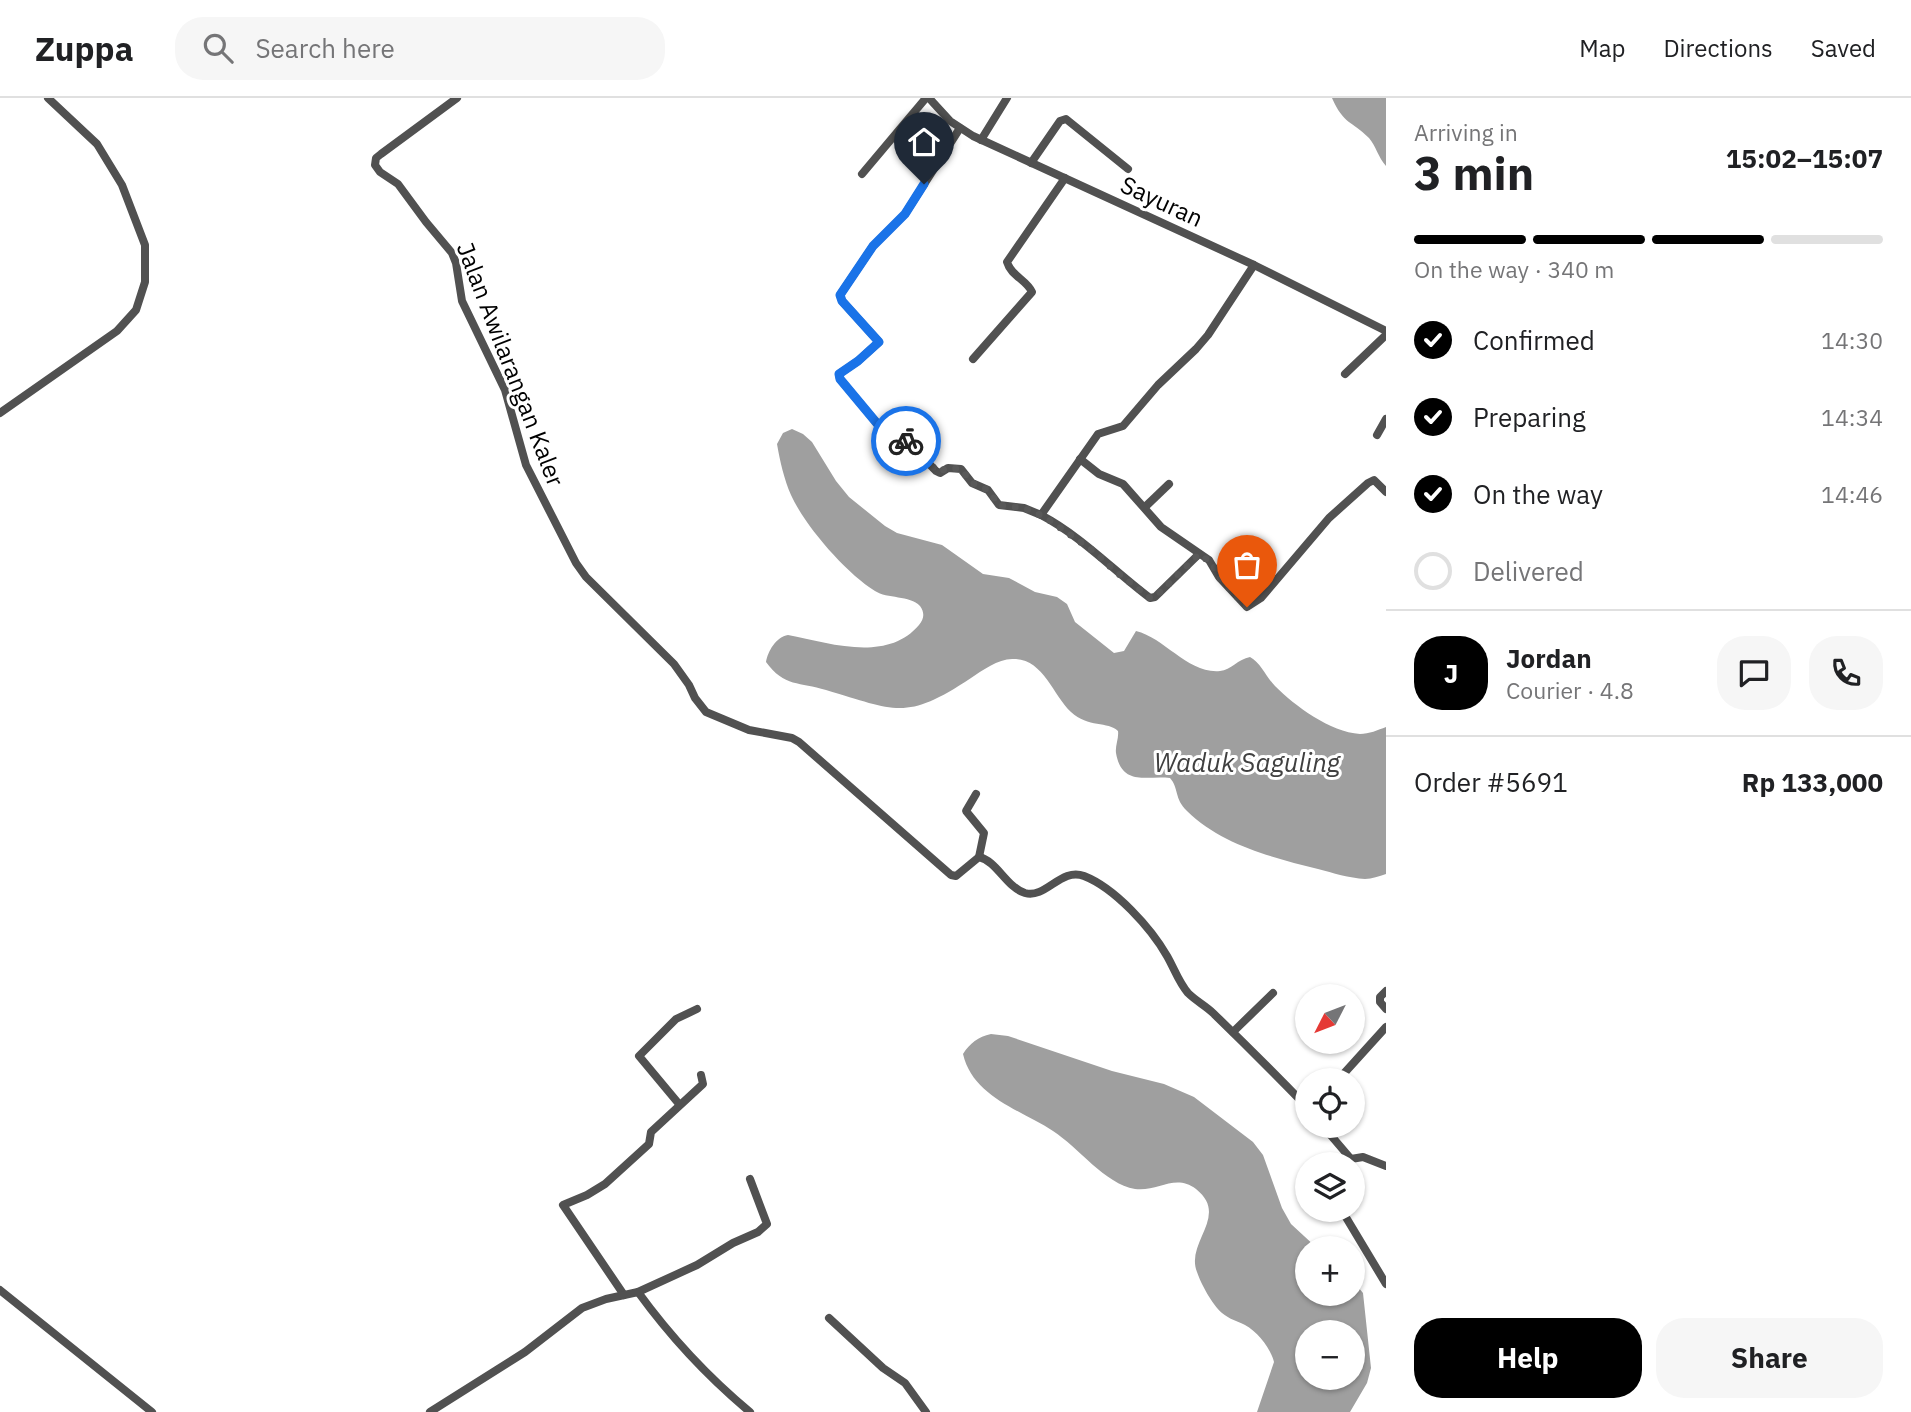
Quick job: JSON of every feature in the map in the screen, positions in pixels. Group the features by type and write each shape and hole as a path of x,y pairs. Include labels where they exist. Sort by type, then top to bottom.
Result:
{"street":[{"path":"0,413 117,331 136,310 145,282 145,245 122,185 97,144 48,98"},
{"name":"Jalan Awilarangan Kaler","path":"457,98 376,158 375,165 380,172 398,184 452,253 462,301 505,390 526,465 576,563 599,591 674,664 706,712 749,730 799,742 951,875 956,876 979,857"},
{"path":"862,174 928,98"},
{"name":"Sayuran","path":"928,98 960,128 981,139 1254,265 1386,333"},
{"path":"981,139 1007,98"},
{"path":"1031,163 1060,121 1066,119 1128,169"},
{"path":"960,128 905,214 873,246 840,295 842,301 879,342 839,374 840,379 890,439 907,442 940,473 948,468 961,469 972,483 988,490 999,505 1024,508 1041,515 1095,552 1150,598 1155,597 1199,554"},
{"path":"973,359 1032,292 1009,268 1007,262 1065,178"},
{"path":"1041,515 1098,434 1123,426 1158,385 1208,335 1254,265"},
{"path":"1345,374 1386,333"},
{"path":"1377,435 1386,419"},
{"path":"1080,459 1098,474 1123,484 1161,527 1212,563 1219,577 1249,607 1261,598 1329,518 1368,483 1374,481 1386,492"},
{"path":"1145,507 1169,484"},
{"path":"976,794 966,811 984,833 979,857 985,858 1000,875 1025,893 1033,893 1064,877 1076,874 1102,888 1143,921 1188,993 1233,1032 1295,1095"},
{"path":"1386,991 1380,997 1380,1002 1386,1009"},
{"path":"1233,1032 1273,993"},
{"path":"680,1104 639,1056 676,1019 697,1009"},
{"path":"1349,1068 1386,1027"},
{"path":"624,1295 563,1205 605,1184 637,1156 650,1142 651,1132 703,1084 701,1075"},
{"path":"1365,1158 1386,1167"},
{"path":"430,1412 525,1352 582,1308 595,1302 638,1292 697,1265 733,1243 758,1232 767,1224 750,1179"},
{"path":"1349,1222 1386,1284"},
{"path":"0,1292 152,1412"},
{"path":"638,1292 678,1343 717,1384 750,1412"},
{"path":"829,1318 883,1368 905,1383 926,1412"}],"water":[{"path":"1332,98 1386,98 1386,166 1369,138 1344,118"},
{"name":"Waduk Saguling","path":"792,429 812,442 849,497 885,526 897,533 942,545 983,574 1009,578 1035,592 1057,597 1067,604 1075,622 1114,653 1124,651 1136,631 1157,641 1187,662 1208,670 1224,670 1250,657 1283,694 1325,723 1360,734 1386,727 1386,874 1365,879 1341,875 1265,854 1216,833 1183,807 1170,778 1137,777 1124,771 1116,753 1118,731 1077,717 1040,671 1024,661 1008,659 997,662 931,701 901,708 869,703 779,676 766,662 773,645 784,636 839,645 874,647 891,644 906,637 919,625 923,616 922,609 916,603 880,593 864,583 839,561 806,521 789,489 777,444 783,433"},
{"path":"991,1034 1008,1036 1112,1071 1164,1084 1194,1097 1253,1142 1263,1155 1282,1208 1291,1224 1304,1236 1295,1236 1295,1306 1364,1306 1371,1368 1365,1386 1365,1320 1295,1320 1295,1390 1363,1390 1350,1412 1257,1412 1274,1362 1267,1346 1255,1332 1218,1309 1199,1277 1195,1261 1208,1219 1209,1209 1205,1199 1196,1189 1181,1183 1135,1189 1102,1173 1053,1131 987,1092 968,1069 963,1054 975,1041"}],"way so far":[{"path":"906,441 936,471 957,467 965,471 972,483 988,490 999,505 1024,508 1045,517 1095,552 1150,598 1155,597 1199,554 1212,563 1219,577 1247,607"}],"route":[{"path":"906,441 890,439 840,379 839,374 879,342 842,301 840,295 873,246 905,214 924,184"}]}
